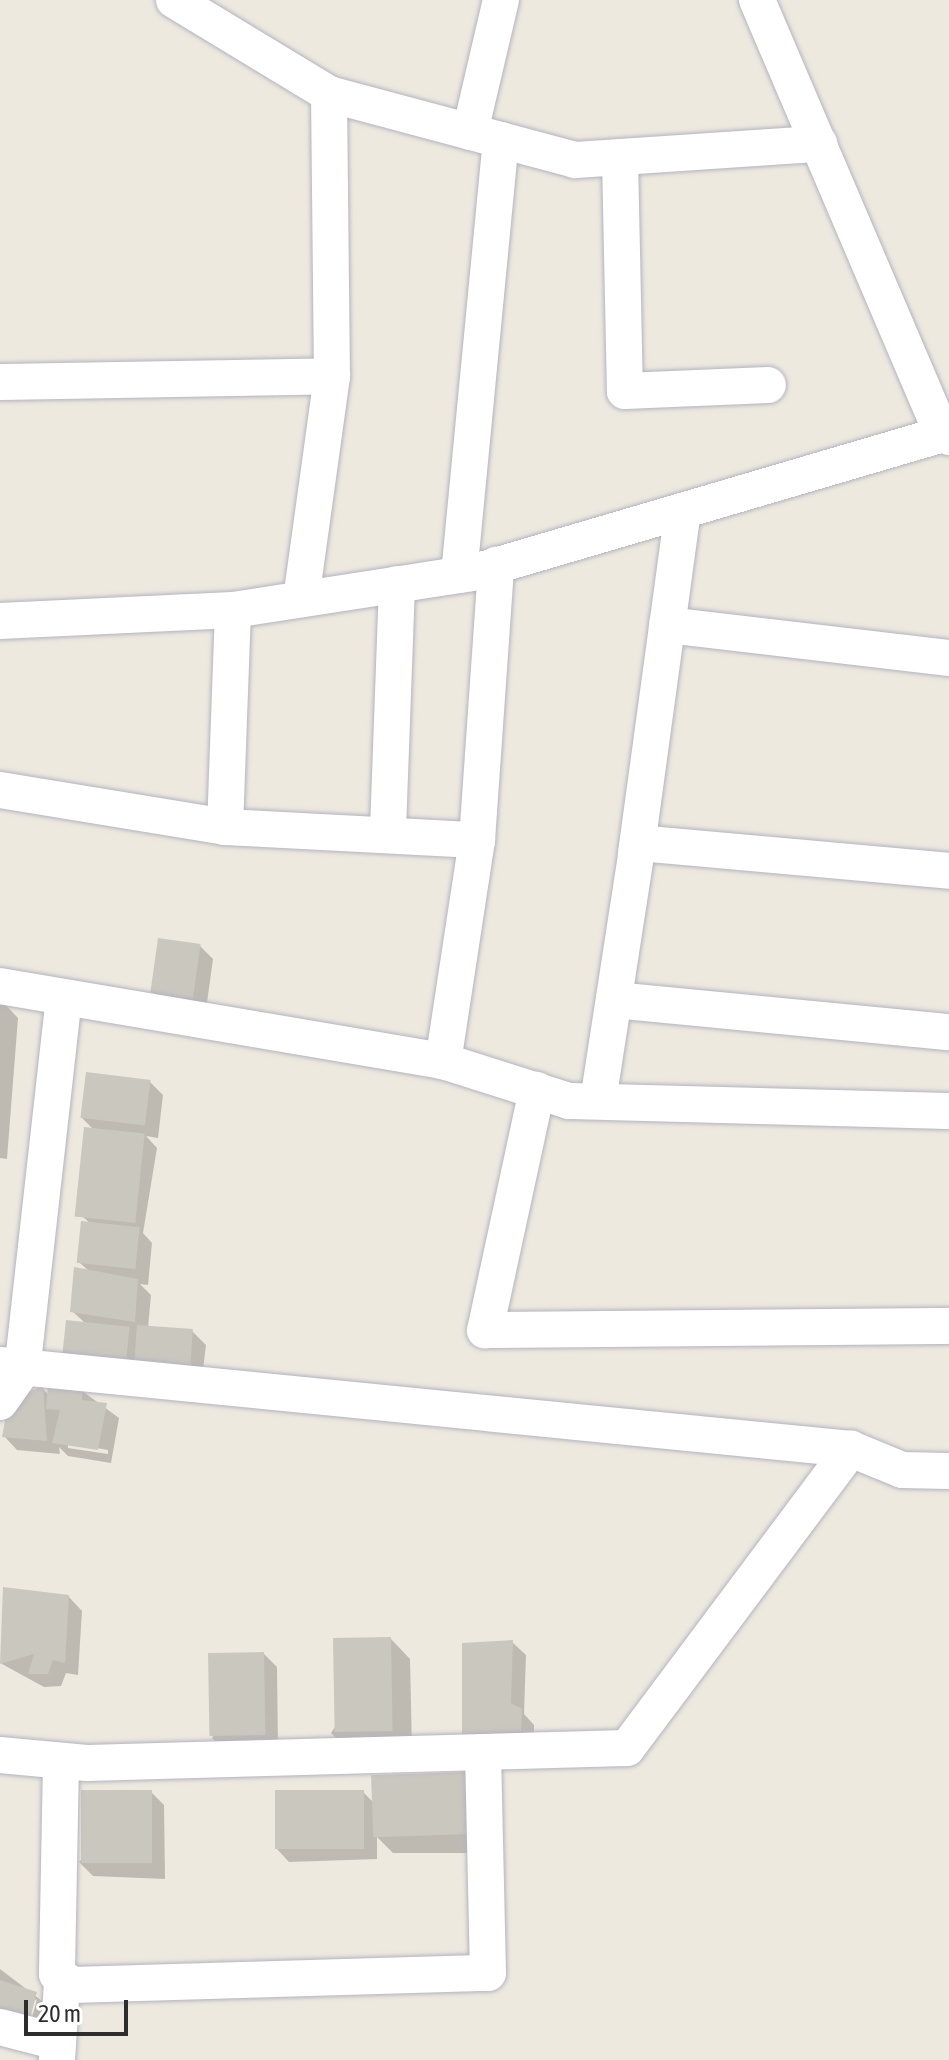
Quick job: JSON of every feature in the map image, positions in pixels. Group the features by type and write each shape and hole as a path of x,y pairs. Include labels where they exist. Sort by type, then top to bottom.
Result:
{"street":[{"path":"174,0 329,94 575,160 819,144"},
{"path":"459,575 485,136 501,0"},
{"path":"0,621 233,610 459,575 945,435 757,0"},
{"path":"301,599 332,376 329,94"},
{"path":"620,157 625,391 768,385"},
{"path":"0,382 332,376"},
{"path":"598,1101 683,511"},
{"path":"443,1061 477,840 496,565"},
{"path":"388,830 397,584"},
{"path":"225,827 233,610"},
{"path":"667,625 949,658"},
{"path":"0,790 225,827 388,830 477,840"},
{"path":"636,853 638,843 949,871"},
{"path":"0,986 443,1061 537,1090 598,1101 949,1111"},
{"path":"0,1402 11,1368 64,997"},
{"path":"614,1000 949,1032"},
{"path":"537,1090 485,1330 949,1326"},
{"path":"11,1368 851,1449 902,1470 949,1471"},
{"path":"0,1755 61,1762 627,1748 851,1449"},
{"path":"62,1983 488,1973 483,1752"},
{"path":"0,2027 57,2051 62,1983 61,1762"}],"building":[{"path":"158,938 201,944 193,998 150,992"},
{"path":"86,1072 151,1080 145,1126 80,1118"},
{"path":"84,1127 145,1133 135,1223 75,1217"},
{"path":"81,1221 140,1227 135,1269 77,1263"},
{"path":"74,1267 138,1279 135,1322 70,1312"},
{"path":"66,1320 130,1327 125,1369 62,1363"},
{"path":"137,1325 193,1329 190,1371 134,1367"},
{"path":"48,1384 82,1388 82,1400 107,1403 98,1450 52,1443 60,1410 46,1409"},
{"path":"43,1386 47,1441 2,1437 9,1400"},
{"path":"3,1587 69,1595 65,1663 53,1660 48,1674 28,1674 34,1654 0,1664"},
{"path":"391,1637 393,1731 335,1732 333,1638"},
{"path":"513,1640 511,1703 522,1709 521,1731 462,1735 462,1643"},
{"path":"264,1652 265,1735 209,1736 208,1653"},
{"path":"466,1772 468,1834 373,1837 371,1775"},
{"path":"81,1790 152,1790 152,1863 81,1863"},
{"path":"275,1790 364,1790 364,1849 275,1849"},
{"path":"0,1980 37,1992 28,2026 0,2016"}]}
